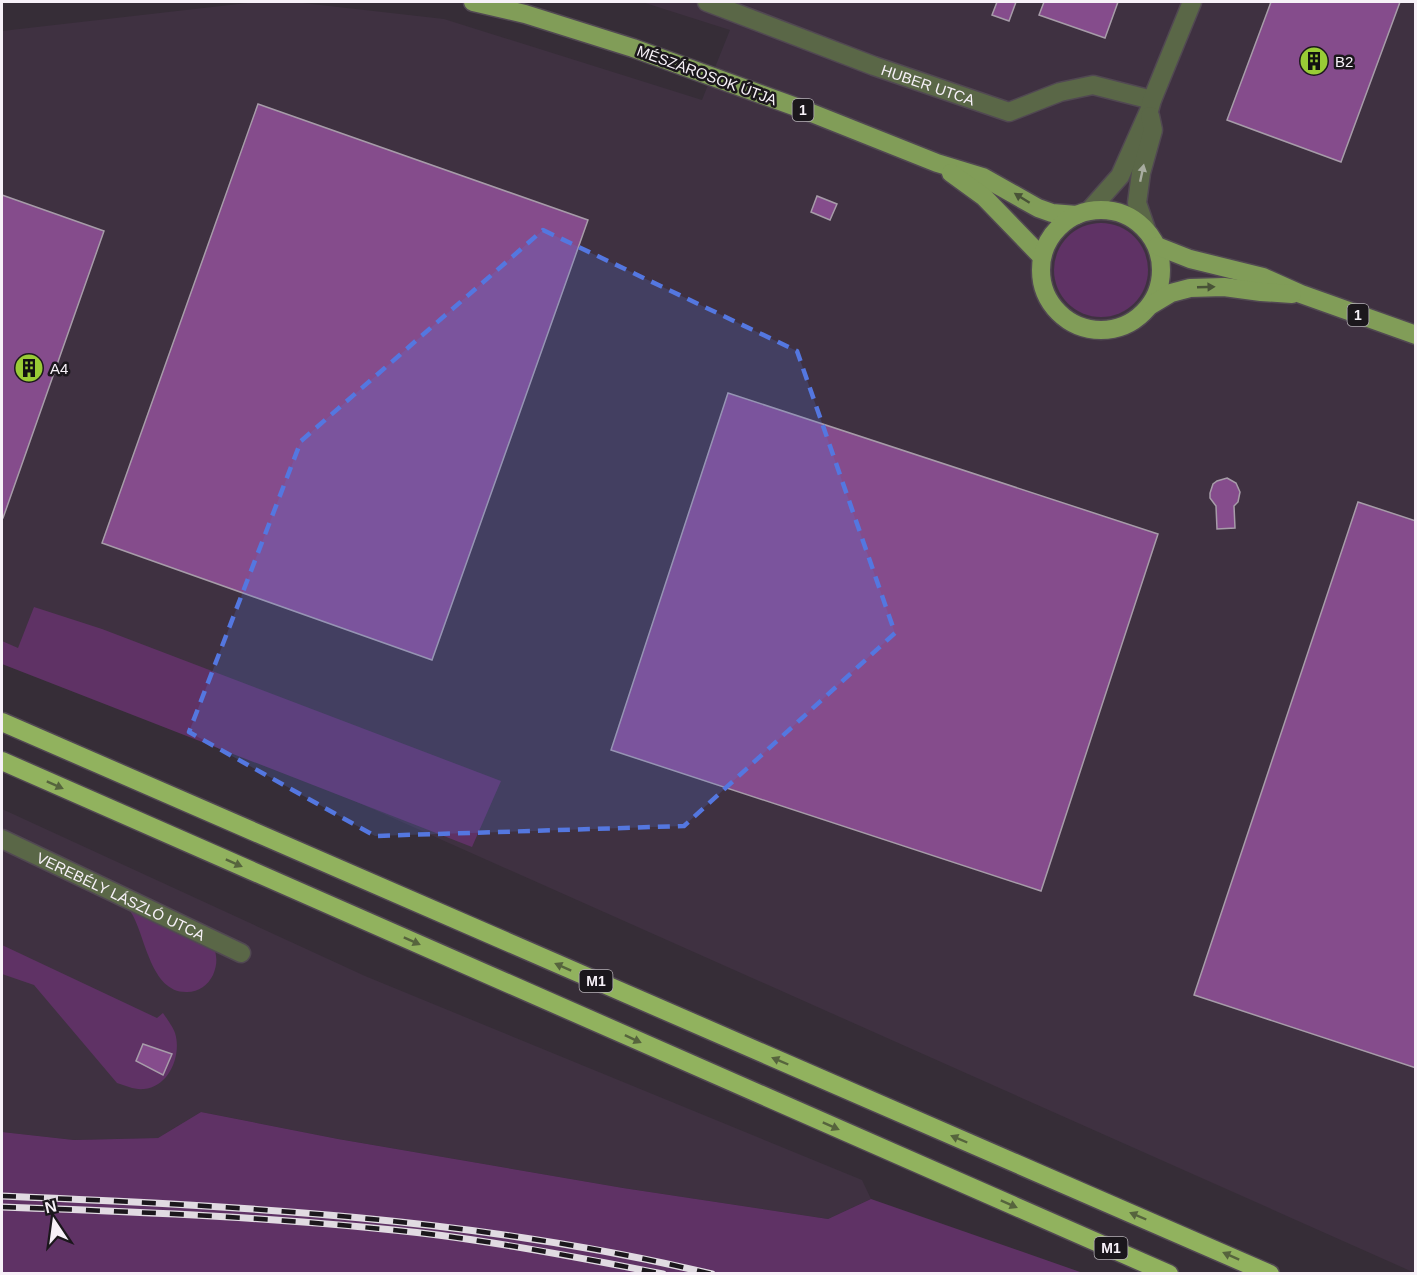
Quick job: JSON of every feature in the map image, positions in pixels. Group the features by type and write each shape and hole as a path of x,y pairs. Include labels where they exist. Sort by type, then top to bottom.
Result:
{"highway":[{"name":"M1","path":"2,722 1270,1274"},
{"name":"M1","path":"2,761 1169,1274"}],"main road":[{"name":"MÉSZÁROSOK ÚTJA","path":"473,2 525,14 633,48 799,108 937,163 983,177 1038,208 1052,213 1114,211 1126,215 1146,229 1157,246 1162,276 1151,305"},
{"name":"MÉSZÁROSOK ÚTJA","path":"937,163 984,196 1042,257"},
{"path":"1042,257 1047,243 1055,232 1065,222 1083,213"},
{"name":"1","path":"1157,246 1191,259 1263,277 1301,294 1416,335"},
{"name":"1","path":"1042,257 1041,278 1048,299 1062,316 1072,324 1084,328 1110,330 1134,321 1151,305 1171,293 1190,288 1208,286 1301,294"}],"street":[{"name":"HUBER UTCA","path":"708,2 874,66 1008,112 1060,92 1094,85 1151,105"},
{"path":"1083,213 1120,176 1192,2"},
{"path":"1146,229 1137,203 1141,173 1153,130 1151,105"},
{"name":"VEREBÉLY LÁSZLÓ UTCA","path":"2,839 241,953"}],"highlighted area":[{"path":"543,230 797,351 895,633 684,826 375,836 189,732 301,441"}],"shaded area":[{"path":"257,2 294,2 444,19 702,100 730,30 642,2 1415,2 1415,1273 2,644 2,31"},
{"path":"1101,223 1119,227 1134,237 1144,252 1148,270 1144,288 1134,303 1119,313 1101,317 1083,313 1068,303 1058,288 1054,270 1058,252 1068,237 1083,227"},
{"path":"34,607 102,629 501,781 472,847 2,664 2,641 18,648"},
{"path":"2,809 365,976 862,1180 871,1199 828,1219 623,1188 338,1139 201,1112 158,1138 74,1140 2,1132"},
{"path":"115,897 213,944 216,963 209,982 191,992 175,990 165,984 151,962 132,914"},
{"path":"2,945 157,1018 163,1013 174,1031 177,1042 175,1060 167,1076 153,1087 144,1089 117,1083 34,985 2,974"},
{"path":"201,1112 338,1139 623,1188 828,1219 871,1199 1083,1273 2,1273 2,1132 74,1140 158,1138"}],"building":[{"path":"997,2 1016,2 1009,21 992,15"},
{"path":"1044,2 1118,2 1105,38 1039,15"},
{"name":"B2","path":"1271,2 1400,2 1341,162 1227,120"},
{"path":"258,104 588,220 432,660 102,543"},
{"name":"A4","path":"2,195 104,231 3,518 2,518"},
{"path":"817,196 837,204 830,220 811,212"},
{"path":"728,393 1158,534 1041,891 611,750"},
{"path":"1227,478 1236,483 1240,492 1238,502 1234,506 1235,528 1217,529 1216,506 1210,498 1210,493 1213,484"},
{"path":"1358,502 1416,521 1416,1068 1194,995"},
{"path":"143,1044 172,1054 163,1075 136,1061"}],"railway":[{"path":"2,1196 269,1210 447,1227 624,1255 712,1274"},
{"path":"2,1207 220,1216 384,1229 495,1243 663,1274"}],"place":[{"name":"B2","path":"1314,61"},
{"name":"A4","path":"29,368"}]}
